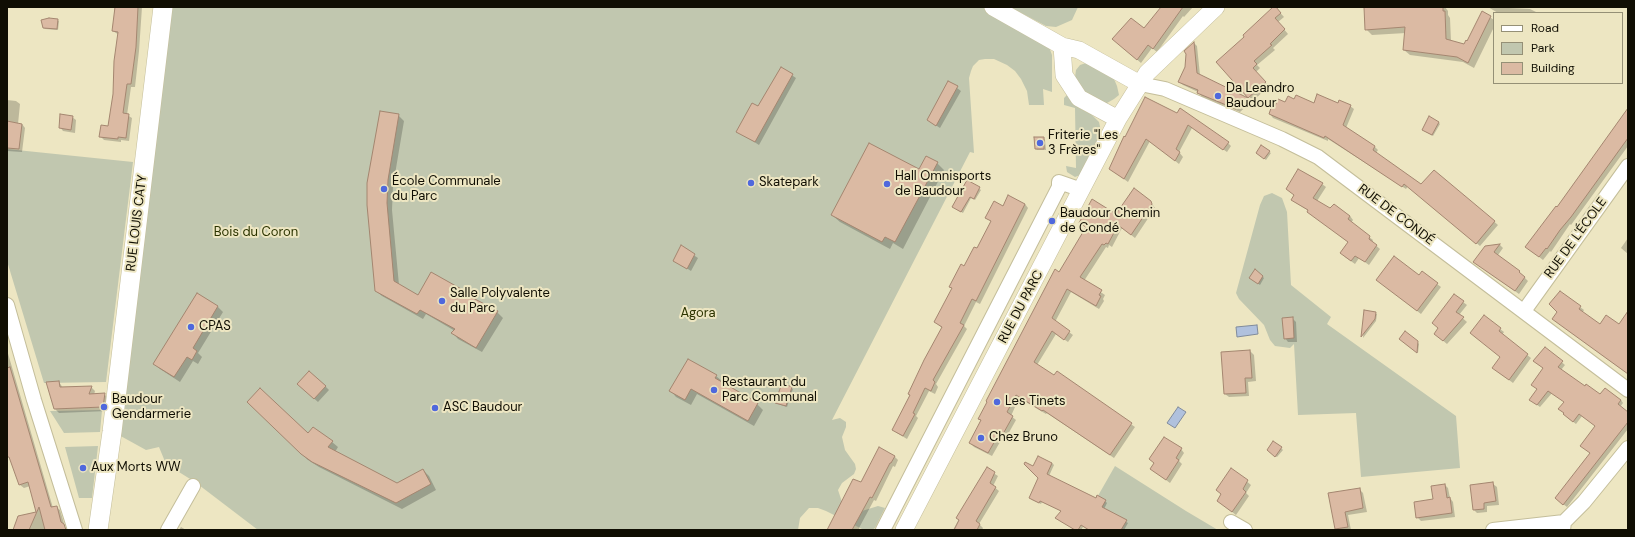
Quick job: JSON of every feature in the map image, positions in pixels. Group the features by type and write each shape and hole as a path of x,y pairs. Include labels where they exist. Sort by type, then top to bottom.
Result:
{"main road":[{"name":"RUE LOUIS CATY","path":"101,524 163,7"}],"street":[{"path":"993,7 1062,46 1079,50 1140,84"},
{"name":"RUE DU PARC","path":"904,530 1118,119 1147,73 1216,7"},
{"path":"1062,46 1064,75 1079,98 1118,119"},
{"name":"RUE DE CONDÉ","path":"1140,84 1165,89 1282,139 1318,157 1628,390"},
{"name":"RUE DE L'ÉCOLE","path":"1524,311 1628,166"},
{"name":"RUE DU PARC","path":"883,530 1059,187 1059,182 1082,190"},
{"path":"7,304 34,400 75,530"},
{"path":"1493,530 1563,526 1628,448"},
{"path":"168,530 194,486"},
{"path":"1231,522 1245,530"}],"green space":[{"path":"169,7 982,7 1048,44 1052,55 1052,92 1043,89 1044,105 1029,105 1027,91 1021,79 1015,71 1007,65 994,59 985,59 979,60 973,66 969,78 974,153 970,152 832,420 840,418 846,422 846,427 842,437 845,450 855,464 856,469 854,474 842,483 838,490 842,502 862,511 878,506 885,508 875,528 872,530 864,530 818,508 809,508 800,518 798,530 258,530 195,482 166,464 159,447 146,450 117,434"},
{"path":"1010,7 1078,7 1072,20 1056,27 1046,26"},
{"path":"1089,62 1114,79 1119,95 1107,103 1100,103 1082,93 1075,77 1076,70 1080,65"},
{"path":"1067,95 1079,108 1091,114 1099,122 1101,131 1100,138 1080,175 1075,177 1067,172 1066,166 1076,168 1075,108 1064,105 1064,98"},
{"path":"7,149 133,162 106,382 44,383 7,261"},
{"path":"1272,193 1282,198 1287,212 1291,285 1331,317 1327,324 1456,416 1460,468 1361,477 1356,413 1298,415 1294,344 1290,348 1275,346 1270,340 1264,325 1239,299 1236,293 1260,205 1264,196"},
{"path":"102,410 100,432 64,433 50,411"},
{"path":"98,446 92,498 79,498 65,447"},
{"path":"1115,466 1218,530 1121,530 1087,515"}],"water":[{"path":"1257,325 1258,334 1237,337 1236,327"},
{"path":"1178,407 1186,412 1175,428 1167,423"}],"building":[{"path":"115,7 138,7 136,47 131,84 127,84 123,113 129,114 126,138 118,137 118,139 99,137 101,125 108,126 113,94 114,61 118,32 112,31"},
{"path":"1161,7 1183,7 1153,49 1148,45 1137,60 1112,39 1131,18 1144,28"},
{"path":"1273,7 1276,7 1281,13 1275,18 1285,29 1270,44 1272,45 1254,61 1257,64 1253,68 1266,82 1248,98 1216,62 1244,37 1243,35"},
{"path":"1364,7 1443,7 1443,11 1445,11 1446,39 1464,44 1482,11 1491,16 1468,63 1457,57 1403,50 1405,27 1365,30"},
{"path":"49,18 58,19 57,29 43,28 41,20"},
{"path":"1194,42 1197,73 1248,98 1236,109 1197,93 1198,90 1178,82 1185,67 1186,54 1184,51"},
{"path":"781,67 793,74 755,142 736,132 752,103 758,106"},
{"path":"948,81 958,86 936,126 927,120"},
{"path":"1317,94 1338,103 1339,100 1351,105 1343,125 1375,146 1373,150 1421,184 1434,170 1495,221 1476,244 1404,184 1402,187 1325,136 1324,138 1269,114 1272,105 1275,106 1278,99 1285,102 1288,96 1294,99 1296,95 1314,103"},
{"path":"1145,97 1177,113 1180,108 1229,142 1223,150 1188,125 1176,149 1180,152 1175,161 1146,139 1124,179 1109,169 1124,136 1125,137"},
{"path":"1628,108 1628,138 1571,217 1547,249 1546,248 1539,257 1525,247 1556,206 1557,207"},
{"path":"380,111 399,114 388,180 387,203 394,281 418,295 431,272 472,295 471,297 498,311 476,348 451,333 455,329 420,310 417,314 375,291 367,205 367,183"},
{"path":"60,114 73,116 71,130 59,128"},
{"path":"1429,116 1439,122 1432,135 1422,130"},
{"path":"7,121 22,124 19,149 7,148"},
{"path":"1034,137 1044,137 1044,149 1035,149"},
{"name":"Hall Omnisports de Baudour","path":"869,143 919,169 926,156 938,162 895,242 885,237 882,242 831,215"},
{"path":"1261,145 1270,151 1264,159 1256,153"},
{"path":"1298,169 1323,183 1313,198 1330,208 1334,204 1350,216 1348,219 1370,236 1369,239 1377,245 1365,262 1355,256 1351,261 1340,253 1348,242 1307,212 1308,210 1291,200 1294,195 1286,189"},
{"path":"967,180 980,187 974,199 970,197 961,212 952,207"},
{"path":"1134,188 1151,201 1152,204 1131,235 1118,225 1108,244 1102,244 1080,277 1102,290 1096,306 1067,289 1052,318 1070,331 1064,340 1052,331 1034,362 1054,375 1057,371 1132,423 1110,455 1043,410 1042,411 1016,395 1007,412 1013,416 1003,434 1000,432 988,453 969,443 981,420 978,419 987,402 986,401 1055,269 1059,272 1086,227 1079,223 1092,199 1116,214"},
{"path":"1008,195 1025,204 976,301 972,299 960,323 964,325 933,380 935,382 931,391 925,388 913,413 915,414 903,436 892,430 910,395 908,394 924,360 942,327 934,322 952,288 949,287 961,264 964,266 974,247 977,248 991,221 985,218 994,201 1003,206"},
{"path":"1500,244 1494,252 1520,271 1519,272 1525,277 1515,291 1473,262 1485,246"},
{"path":"681,245 695,254 687,269 673,261"},
{"path":"1394,256 1419,275 1422,271 1438,283 1417,311 1376,280"},
{"path":"1255,269 1263,276 1258,284 1249,278"},
{"path":"1560,291 1581,306 1579,309 1600,324 1606,315 1619,324 1628,311 1628,374 1552,319 1557,312 1549,304"},
{"name":"CPAS","path":"197,293 218,306 193,348 197,351 192,360 187,357 174,377 153,364"},
{"path":"1454,294 1464,301 1456,312 1464,317 1443,341 1434,334 1438,328 1432,323"},
{"path":"1364,310 1376,312 1375,319 1361,337"},
{"path":"1484,315 1501,328 1499,331 1528,354 1509,380 1492,368 1500,357 1470,333"},
{"path":"1293,317 1294,338 1284,339 1282,318"},
{"path":"1405,331 1418,341 1417,353 1399,339"},
{"path":"1545,347 1563,361 1558,367 1585,386 1586,384 1600,394 1605,388 1621,400 1618,404 1628,412 1628,422 1563,505 1555,498 1590,453 1580,446 1595,426 1579,414 1573,422 1558,409 1564,402 1548,391 1537,405 1529,400 1537,389 1531,385 1543,368 1533,361"},
{"path":"1250,350 1252,378 1245,378 1246,393 1224,394 1221,352"},
{"name":"Restaurant du Parc Communal","path":"688,359 717,375 715,378 758,403 748,421 691,389 685,400 669,391"},
{"path":"10,367 51,507 57,506 61,522 64,524 66,530 45,530 39,507 29,530 13,530 18,516 36,512 28,482 19,485 9,457 7,457 7,368"},
{"path":"309,371 326,386 314,399 297,384"},
{"path":"59,381 60,387 92,386 89,394 105,393 103,407 54,409 46,382"},
{"path":"782,383 792,387 786,406 775,403"},
{"path":"260,388 308,433 313,427 333,441 328,447 397,483 423,469 431,484 396,503 312,462 301,454 247,402"},
{"path":"1164,437 1182,448 1176,458 1179,460 1166,480 1150,469 1154,463 1149,459"},
{"path":"1273,441 1282,447 1275,457 1267,450"},
{"path":"879,447 895,456 872,498 870,497 852,530 827,530 853,479 861,482"},
{"path":"1038,456 1052,463 1047,474 1096,498 1097,495 1106,500 1102,507 1127,520 1121,530 1089,530 1081,525 1078,530 1075,530 1055,518 1061,511 1040,501 1039,503 1029,498 1038,478 1024,464 1025,462 1033,466"},
{"path":"987,467 995,472 990,483 996,487 976,521 980,524 977,530 954,530 959,520 956,518"},
{"path":"1231,468 1248,480 1243,489 1246,492 1232,512 1217,501 1221,494 1216,490"},
{"path":"1493,482 1496,501 1484,503 1484,509 1473,510 1470,485"},
{"path":"1445,484 1447,498 1450,497 1452,513 1416,518 1414,502 1433,499 1431,486"},
{"path":"1360,488 1363,508 1345,512 1348,527 1335,529 1328,493"}],"place":[{"name":"Da Leandro Baudour","path":"1218,96"},
{"name":"Friterie \"Les 3 Frères\"","path":"1040,143"},
{"name":"Skatepark","path":"751,183"},
{"name":"Hall Omnisports de Baudour","path":"887,184"},
{"name":"École Communale du Parc","path":"384,189"},
{"name":"Baudour Chemin de Condé","path":"1052,221"},
{"name":"Salle Polyvalente du Parc","path":"442,301"},
{"name":"CPAS","path":"191,327"},
{"name":"Restaurant du Parc Communal","path":"714,390"},
{"name":"Les Tinets","path":"997,402"},
{"name":"Baudour Gendarmerie","path":"104,407"},
{"name":"ASC Baudour","path":"435,408"},
{"name":"Chez Bruno","path":"981,438"},
{"name":"Aux Morts WW","path":"83,468"}],"park label":[{"name":"Bois du Coron","path":"256,233"},
{"name":"Agora","path":"698,314"}]}
